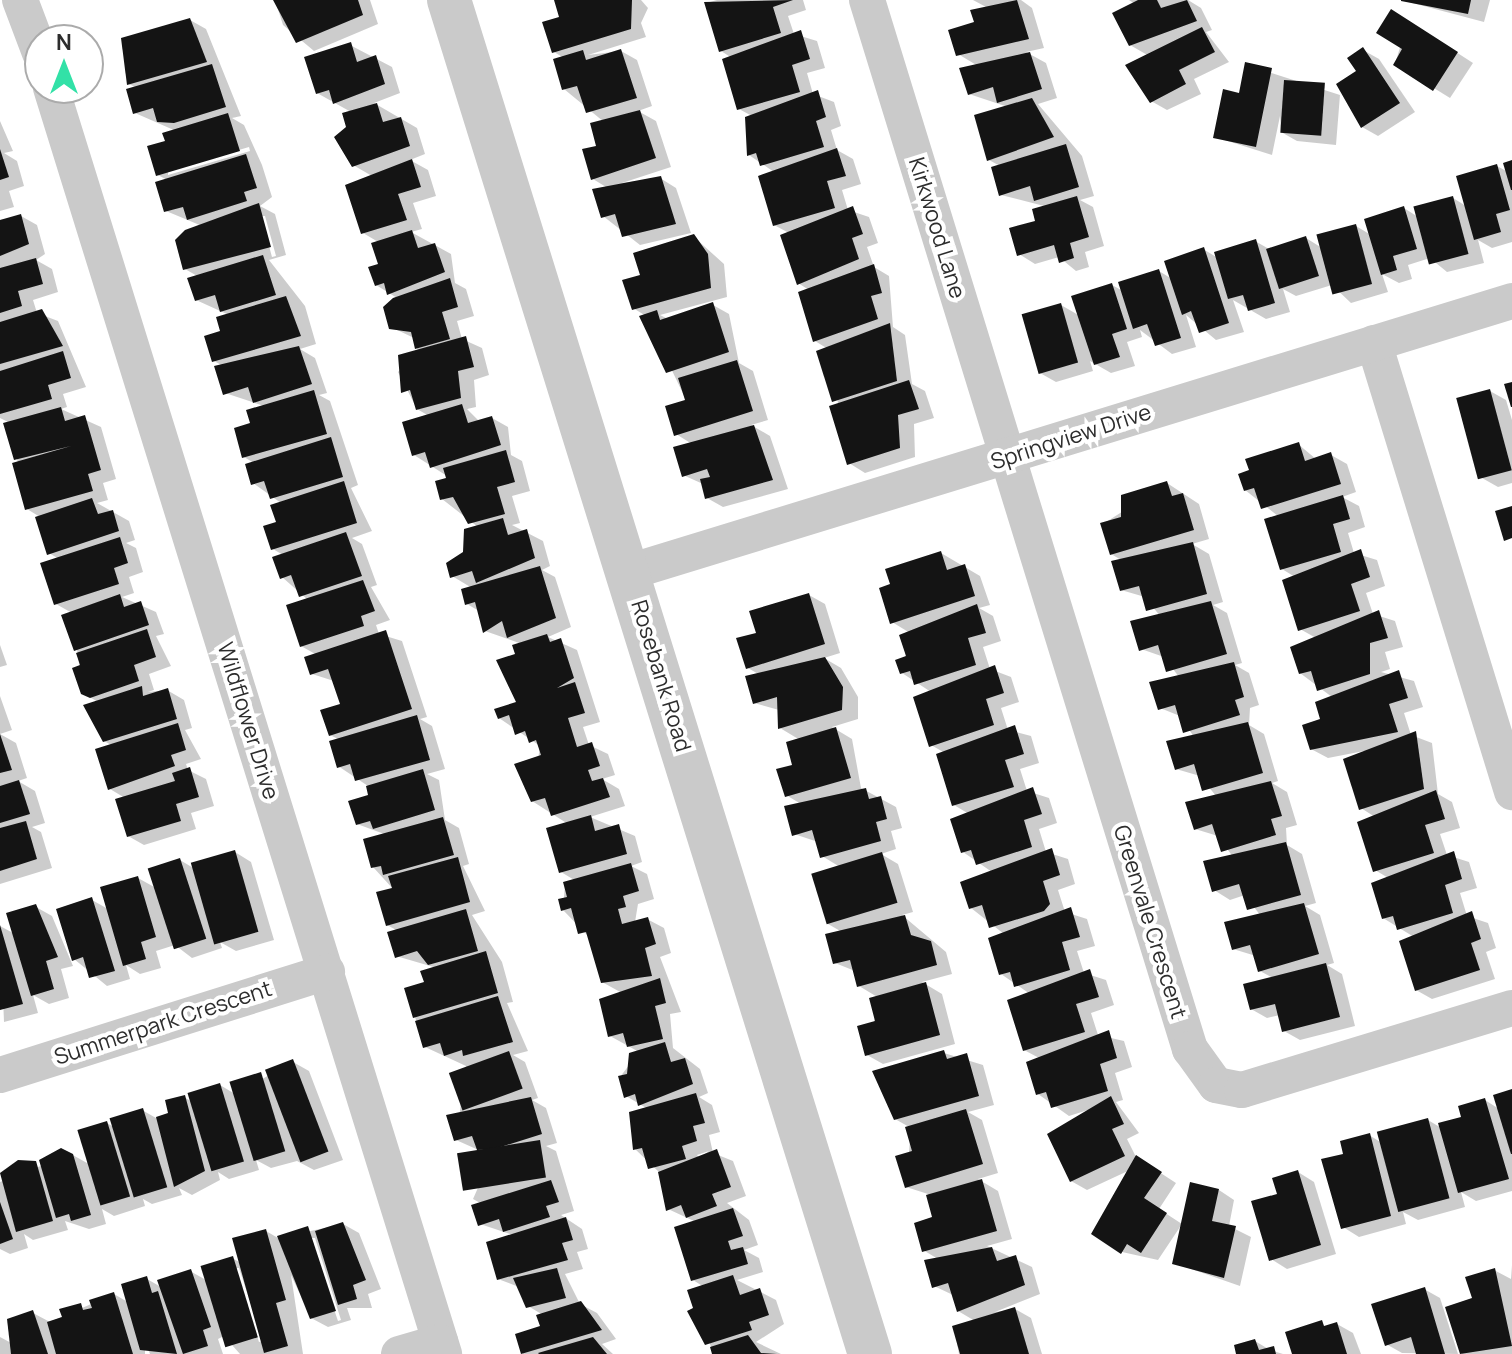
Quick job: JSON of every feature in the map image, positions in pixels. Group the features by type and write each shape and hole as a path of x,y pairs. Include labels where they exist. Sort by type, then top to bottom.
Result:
{"street":[{"name":"Rosebank Road","path":"449,0 870,1354"},
{"name":"Kirkwood Lane","path":"867,0 1006,456"},
{"path":"18,4 27,24"},
{"name":"Wildflower Drive","path":"56,104 442,1348"},
{"name":"Springview Drive","path":"629,572 1512,301"},
{"path":"1374,343 1512,792"},
{"name":"Greenvale Crescent","path":"1006,456 1190,1049 1216,1085 1242,1090 1282,1081 1512,1008"},
{"name":"Summerpark Crescent","path":"0,1075 327,972"},
{"path":"399,1354 442,1348"}],"building":[{"path":"273,0 358,0 363,15 296,43"},
{"path":"554,0 632,0 631,29 552,53 542,22 559,17"},
{"path":"793,0 773,7 781,33 719,52 704,2"},
{"path":"1017,0 1029,39 956,56 948,30 974,22 970,10"},
{"path":"1138,0 1157,0 1161,8 1187,0 1197,21 1129,46 1112,13"},
{"path":"1401,0 1471,0 1468,14 1401,1"},
{"path":"1391,9 1458,52 1433,91 1393,65 1402,49 1376,33"},
{"path":"190,18 207,62 127,85 121,38"},
{"path":"1202,27 1215,52 1179,70 1186,84 1150,103 1125,65"},
{"path":"801,30 810,59 792,65 800,92 737,110 722,59"},
{"path":"351,42 357,62 376,55 385,84 333,104 329,90 316,94 304,57"},
{"path":"1363,47 1400,103 1361,128 1336,84 1356,71 1347,58"},
{"path":"621,49 637,98 586,113 577,86 562,90 553,59 583,50 586,60"},
{"path":"1030,52 1042,89 997,103 993,87 968,95 959,68"},
{"path":"1245,62 1272,68 1256,147 1213,138 1223,89 1239,93"},
{"path":"212,64 226,107 174,123 157,122 153,108 133,114 126,89"},
{"path":"1284,80 1325,83 1321,136 1280,133"},
{"path":"818,90 826,117 816,121 824,147 760,166 756,153 747,156 745,117"},
{"path":"1032,98 1054,137 987,161 974,115"},
{"path":"377,103 383,122 401,117 410,146 352,167 334,137 346,127 342,113"},
{"path":"640,110 656,158 591,180 582,149 596,146 590,123"},
{"path":"228,113 240,151 156,176 147,146 165,141 162,133"},
{"path":"1066,144 1079,187 1034,201 1030,186 999,196 991,167"},
{"path":"837,148 846,176 827,181 835,208 773,226 758,176"},
{"path":"0,149 9,177 0,180"},
{"path":"246,154 257,188 244,192 247,201 187,220 183,207 164,212 155,182"},
{"path":"412,159 421,187 398,194 407,220 361,234 345,185"},
{"path":"1512,160 1512,190 1511,190 1503,163"},
{"path":"1497,164 1510,210 1496,214 1501,232 1474,240 1456,176"},
{"path":"661,176 676,224 622,237 615,214 601,218 592,189"},
{"path":"1077,196 1089,237 1070,243 1074,258 1059,263 1054,245 1017,256 1009,228 1035,221 1032,209"},
{"path":"1453,196 1469,254 1429,265 1413,207"},
{"path":"259,203 271,247 183,270 175,240 185,230"},
{"path":"853,206 863,234 852,238 859,259 797,285 780,235"},
{"path":"1404,206 1417,249 1393,256 1397,270 1381,275 1364,219"},
{"path":"21,214 29,244 0,256 0,220"},
{"path":"1356,224 1372,284 1332,294 1316,235"},
{"path":"412,230 418,248 435,243 445,272 387,295 384,283 375,286 368,267 378,264 371,243"},
{"path":"694,234 708,254 711,288 632,310 622,280 640,275 633,253"},
{"path":"1306,236 1319,276 1279,289 1266,249"},
{"path":"1256,239 1275,303 1248,311 1243,295 1228,299 1214,252"},
{"path":"1204,247 1229,323 1199,333 1191,311 1182,315 1164,261"},
{"path":"263,255 276,295 220,312 215,295 195,301 187,278"},
{"path":"36,258 43,284 18,291 22,306 0,313 0,268"},
{"path":"874,264 882,293 871,296 878,319 813,342 798,292"},
{"path":"1159,269 1181,338 1155,346 1147,324 1133,329 1118,282"},
{"path":"450,278 458,307 442,312 450,339 415,349 411,332 389,329 383,307 393,298"},
{"path":"1112,283 1127,329 1112,334 1120,357 1094,365 1071,296"},
{"path":"286,296 301,336 212,362 204,336 220,331 216,317"},
{"path":"713,302 729,352 666,373 639,316 657,310 660,320"},
{"path":"1061,303 1078,363 1039,374 1022,314"},
{"path":"42,309 63,346 0,364 0,322"},
{"path":"890,323 897,381 832,402 816,351"},
{"path":"466,336 474,367 458,371 461,398 416,410 410,390 401,393 398,355"},
{"path":"299,346 312,384 253,403 248,387 223,395 214,366"},
{"path":"63,351 71,378 48,385 52,399 0,414 0,371"},
{"path":"737,360 753,411 674,436 665,406 685,400 678,378"},
{"path":"909,380 919,409 898,415 900,448 847,465 829,406"},
{"path":"1512,382 1512,407 1511,407 1504,384"},
{"path":"1490,389 1512,470 1478,479 1456,398"},
{"path":"314,390 327,434 242,458 234,428 250,423 246,410"},
{"path":"462,404 468,423 492,416 501,445 430,468 425,452 412,456 402,422"},
{"path":"61,407 65,421 85,415 101,470 88,474 93,491 25,510 12,463 71,446 14,460 3,423"},
{"path":"754,425 773,480 705,499 700,479 710,477 707,469 682,477 673,447"},
{"path":"331,437 343,477 270,499 264,481 251,485 245,464"},
{"path":"1299,442 1305,461 1331,452 1341,484 1261,509 1254,488 1244,491 1238,474 1249,470 1245,459"},
{"path":"506,450 515,482 497,487 505,514 468,524 453,497 440,500 435,481 446,478 443,468"},
{"path":"344,481 357,523 271,550 263,526 276,522 270,505"},
{"path":"1167,481 1172,496 1183,493 1194,530 1110,555 1100,523 1121,517 1121,495"},
{"path":"1343,495 1350,519 1333,524 1341,552 1280,570 1264,519"},
{"path":"92,498 98,514 113,510 119,531 47,555 35,517"},
{"path":"1512,506 1512,538 1504,541 1495,511"},
{"path":"503,518 508,535 527,529 535,558 476,583 472,571 450,578 446,563 463,552 464,529"},
{"path":"346,532 362,576 299,597 291,575 280,579 272,557"},
{"path":"120,537 128,563 114,568 119,584 54,605 40,563"},
{"path":"1193,542 1207,594 1146,611 1139,586 1120,591 1111,561"},
{"path":"1361,549 1370,577 1351,584 1360,611 1298,631 1282,580"},
{"path":"941,551 947,570 965,564 975,596 890,624 879,588 890,584 885,569"},
{"path":"540,566 556,618 507,638 502,621 483,633 475,602 465,605 461,589"},
{"path":"363,580 375,611 361,616 364,626 300,647 286,605"},
{"path":"809,593 825,644 746,669 736,638 756,633 749,611"},
{"path":"120,594 124,607 141,601 149,625 74,651 61,615"},
{"path":"1211,601 1227,654 1166,672 1158,645 1139,651 1130,621"},
{"path":"977,604 986,633 968,638 976,665 914,685 910,671 900,674 895,660 906,656 899,635"},
{"path":"1379,610 1388,638 1370,643 1370,674 1317,691 1311,671 1299,674 1290,647"},
{"path":"147,629 156,657 134,665 139,681 90,698 81,694 72,668 80,665 76,653"},
{"path":"386,630 412,709 329,736 320,710 340,704 328,669 310,675 304,657"},
{"path":"547,634 550,642 561,638 574,678 557,688 575,682 585,713 568,718 577,747 592,742 600,766 588,770 592,781 603,778 610,797 551,816 545,798 531,802 514,764 541,755 536,740 529,743 525,731 515,735 509,715 498,719 494,709 516,702 496,660 515,654 512,645"},
{"path":"825,657 843,687 842,710 778,729 777,697 753,704 745,676"},
{"path":"1234,662 1244,697 1235,700 1240,715 1183,733 1175,705 1158,710 1149,682"},
{"path":"995,665 1004,693 986,699 994,725 929,747 913,697"},
{"path":"1399,670 1408,698 1389,704 1398,732 1310,750 1302,725 1320,719 1315,702"},
{"path":"142,686 143,696 168,688 177,719 103,742 83,705"},
{"path":"417,715 430,760 355,781 350,764 337,768 329,741"},
{"path":"1248,722 1263,773 1202,791 1194,764 1175,770 1166,741"},
{"path":"178,723 186,750 171,755 175,766 108,790 95,749"},
{"path":"1015,725 1024,754 1005,760 1014,787 952,806 936,754"},
{"path":"836,727 851,778 785,797 776,769 792,765 786,742"},
{"path":"1416,731 1424,789 1359,810 1343,759"},
{"path":"0,734 12,770 0,773"},
{"path":"190,767 199,797 176,804 181,821 127,837 115,799 175,781 172,773"},
{"path":"423,769 435,810 373,829 370,821 356,825 348,801 368,795 366,786"},
{"path":"19,780 30,814 0,823 0,786"},
{"path":"1271,781 1282,816 1271,819 1276,835 1221,852 1212,824 1194,830 1185,802"},
{"path":"1033,787 1042,814 1024,820 1032,847 976,865 971,850 961,853 950,819"},
{"path":"866,788 869,799 881,796 887,819 876,822 881,841 820,858 812,830 792,836 784,806"},
{"path":"1436,790 1445,819 1425,825 1434,853 1373,872 1357,822"},
{"path":"591,815 595,831 619,824 627,854 559,873 546,828"},
{"path":"443,817 454,855 383,875 381,866 371,868 363,839"},
{"path":"26,821 37,859 0,871 0,828"},
{"path":"1286,842 1301,895 1247,910 1239,884 1212,892 1203,861"},
{"path":"1052,848 1060,875 1043,881 1050,904 1044,911 989,928 982,905 969,909 960,882"},
{"path":"235,850 258,932 214,944 191,863"},
{"path":"1454,851 1462,879 1445,885 1453,913 1397,930 1393,916 1382,919 1371,883"},
{"path":"882,852 897,903 827,924 811,874"},
{"path":"458,857 470,902 386,926 376,892 392,888 388,876"},
{"path":"180,858 206,939 174,949 148,869"},
{"path":"631,863 639,891 623,896 626,907 618,909 622,924 648,917 656,944 645,948 652,976 601,983 586,932 578,934 571,908 561,911 558,899 567,897 563,882"},
{"path":"138,876 156,937 141,942 146,959 123,966 100,887"},
{"path":"92,897 115,971 89,978 83,957 72,961 56,909"},
{"path":"1304,903 1319,954 1258,972 1250,945 1232,950 1224,922"},
{"path":"36,904 58,957 46,961 54,989 31,996 6,913"},
{"path":"1071,907 1080,937 1062,942 1070,970 1014,987 1010,972 999,975 988,938"},
{"path":"466,909 478,951 428,965 417,951 395,958 387,932"},
{"path":"1472,911 1481,939 1471,943 1480,970 1415,991 1399,941"},
{"path":"905,915 911,935 931,941 937,965 857,987 850,960 833,964 825,934"},
{"path":"0,925 23,1004 0,1010"},
{"path":"486,951 498,993 413,1018 404,988 424,982 420,971"},
{"path":"1326,963 1340,1017 1282,1032 1275,1004 1250,1010 1243,984"},
{"path":"1090,969 1099,997 1076,1004 1085,1032 1023,1051 1007,1000"},
{"path":"660,978 666,1003 655,1006 663,1039 627,1047 623,1033 608,1037 599,999"},
{"path":"926,982 940,1035 865,1056 857,1026 875,1021 869,998"},
{"path":"498,996 513,1042 463,1056 462,1050 444,1056 440,1043 423,1048 415,1021"},
{"path":"1109,1030 1117,1058 1100,1064 1108,1091 1051,1108 1046,1092 1036,1095 1026,1062"},
{"path":"665,1042 671,1062 685,1058 693,1084 638,1106 635,1094 624,1098 618,1076 627,1074 629,1053"},
{"path":"944,1050 947,1059 967,1053 979,1096 894,1120 872,1071"},
{"path":"509,1051 523,1089 463,1110 449,1073"},
{"path":"293,1059 328,1151 300,1162 265,1070"},
{"path":"261,1072 285,1151 254,1161 229,1082"},
{"path":"220,1083 244,1161 211,1171 187,1093"},
{"path":"1512,1089 1512,1154 1511,1154 1493,1095"},
{"path":"696,1093 705,1123 693,1126 697,1141 682,1146 686,1159 648,1169 642,1148 633,1150 629,1112"},
{"path":"185,1095 205,1171 174,1187 156,1117 168,1113 165,1100"},
{"path":"1111,1096 1124,1124 1112,1129 1125,1156 1070,1182 1047,1134"},
{"path":"531,1097 542,1134 494,1149 477,1150 472,1136 454,1141 446,1115"},
{"path":"1485,1098 1509,1179 1458,1193 1438,1123 1461,1117 1458,1106"},
{"path":"143,1108 167,1187 134,1198 110,1118"},
{"path":"966,1109 983,1164 905,1188 895,1156 912,1151 905,1127"},
{"path":"1428,1118 1449,1198 1398,1212 1377,1132"},
{"path":"107,1121 130,1197 100,1206 77,1130"},
{"path":"1370,1133 1391,1216 1341,1229 1321,1159 1343,1154 1340,1141"},
{"path":"540,1140 546,1178 463,1191 457,1153"},
{"path":"61,1148 73,1154 91,1215 71,1221 69,1214 56,1218 39,1160"},
{"path":"717,1149 731,1187 712,1194 717,1206 686,1218 681,1205 666,1211 658,1172"},
{"path":"1136,1155 1162,1172 1144,1198 1167,1213 1141,1253 1127,1244 1121,1254 1091,1234"},
{"path":"18,1160 36,1161 53,1221 16,1232 0,1173"},
{"path":"1298,1170 1321,1245 1269,1261 1251,1201 1277,1194 1272,1178"},
{"path":"982,1179 997,1231 922,1252 914,1223 932,1217 926,1195"},
{"path":"551,1180 559,1202 546,1206 550,1217 503,1232 499,1219 478,1226 471,1205"},
{"path":"1190,1182 1219,1189 1212,1221 1236,1226 1224,1278 1172,1264"},
{"path":"0,1202 13,1239 0,1244"},
{"path":"733,1208 743,1236 728,1241 731,1250 743,1247 748,1264 691,1281 674,1227"},
{"path":"566,1217 573,1240 562,1243 568,1260 497,1280 486,1242"},
{"path":"343,1222 366,1280 353,1285 357,1299 338,1305 315,1231"},
{"path":"308,1226 336,1311 310,1319 277,1236"},
{"path":"266,1229 286,1300 276,1303 288,1346 264,1353 232,1238"},
{"path":"992,1247 997,1261 1016,1255 1025,1285 957,1312 948,1283 932,1288 924,1260"},
{"path":"233,1256 258,1337 225,1347 200,1266"},
{"path":"557,1268 566,1298 526,1308 513,1278"},
{"path":"1495,1268 1512,1346 1460,1354 1445,1307 1472,1298 1465,1277"},
{"path":"191,1269 211,1327 203,1330 208,1346 183,1354 157,1280"},
{"path":"733,1275 740,1295 760,1288 769,1315 749,1322 752,1330 705,1345 687,1311 693,1308 687,1290"},
{"path":"147,1276 152,1293 158,1291 177,1354 140,1350 121,1284"},
{"path":"1425,1287 1445,1354 1416,1354 1411,1337 1385,1346 1371,1304"},
{"path":"114,1292 133,1354 56,1354 47,1322 62,1317 59,1309 81,1303 83,1310 92,1308 89,1300"},
{"path":"581,1301 602,1330 521,1354 515,1334 540,1326 536,1315"},
{"path":"1015,1307 1029,1354 960,1354 952,1326"},
{"path":"33,1310 48,1354 11,1354 7,1319"},
{"path":"1322,1320 1324,1326 1337,1322 1347,1354 1292,1354 1285,1332"},
{"path":"748,1335 761,1353 777,1354 712,1354 710,1347"},
{"path":"593,1337 607,1354 538,1353"},
{"path":"1255,1339 1259,1350 1274,1346 1276,1354 1236,1354 1234,1345"}]}
